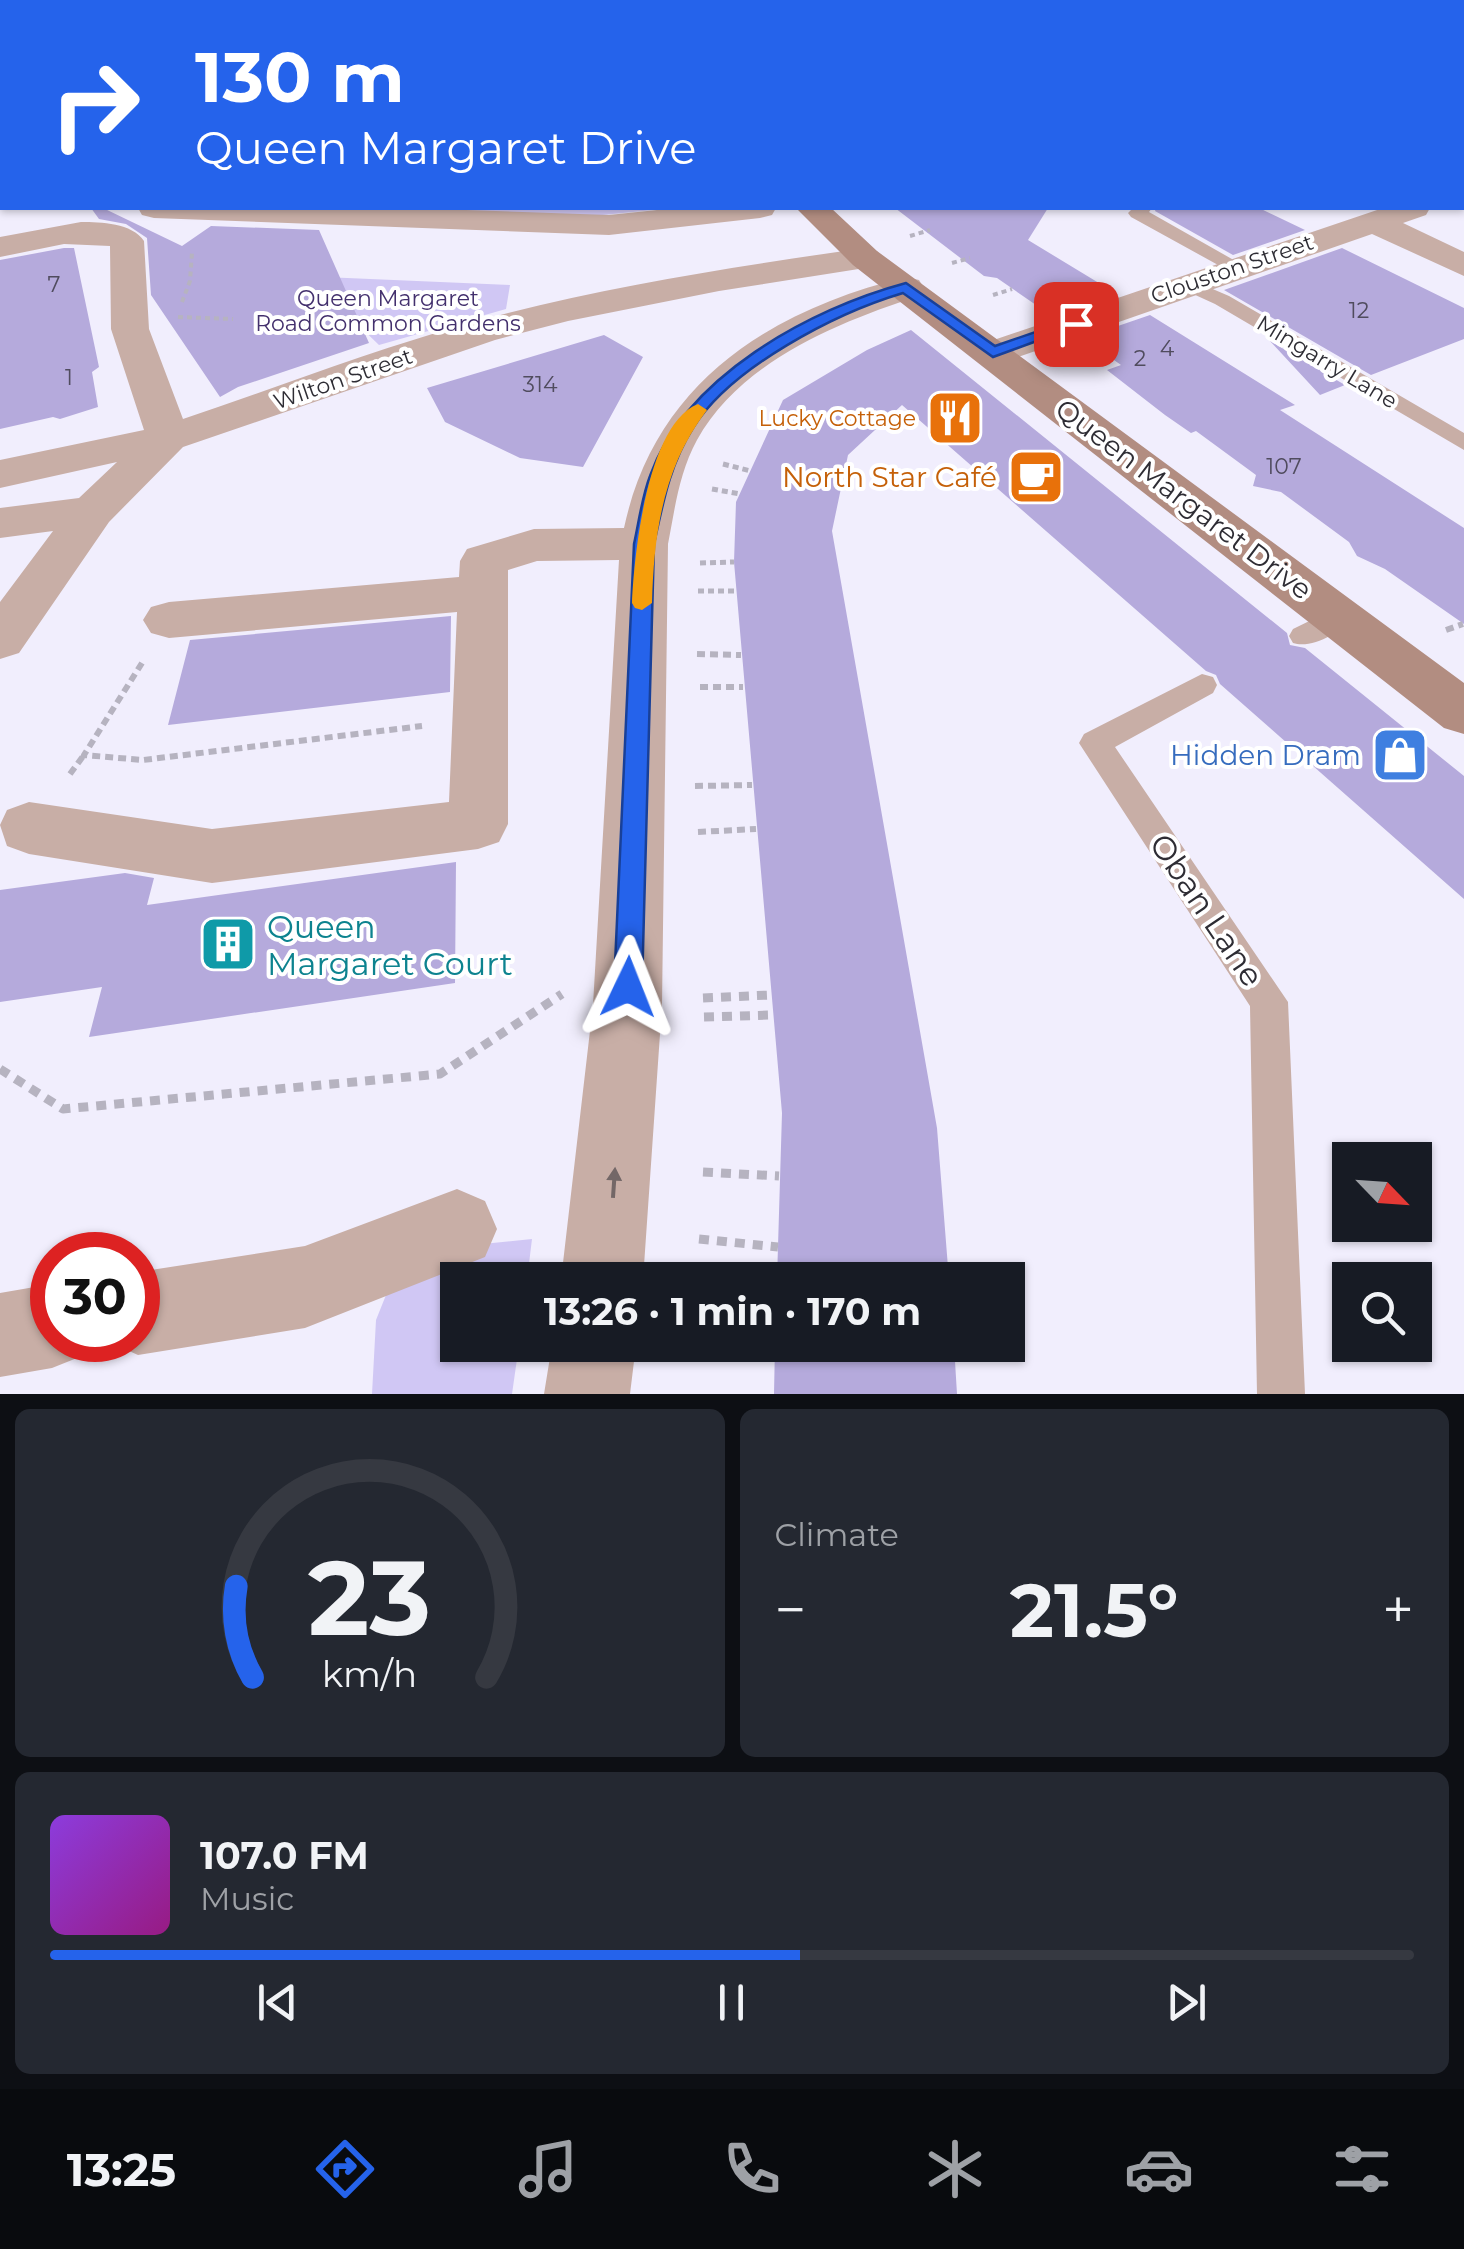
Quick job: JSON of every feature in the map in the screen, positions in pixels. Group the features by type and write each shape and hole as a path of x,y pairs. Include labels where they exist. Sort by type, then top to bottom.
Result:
{"main road":[{"name":"Queen Margaret Drive","path":"815,210 891,261 993,352 1321,626 1464,713"}],"street":[{"path":"205,210 609,226 743,210"},
{"name":"Clouston Street","path":"993,352 1408,210"},
{"path":"1372,222 1464,265"},
{"path":"0,246 102,233 127,242 130,329 168,438 93,510 0,640"},
{"path":"605,1262 613,1205 666,553 660,475 685,425 716,388 786,340 879,296 891,261"},
{"name":"Wilton Street","path":"0,474 168,438 498,328 640,294 891,261"},
{"path":"0,523 93,510"},
{"path":"29,828 212,856 478,824 484,561 534,544 666,553"},
{"path":"168,620 484,592"},
{"path":"160,1310 305,1287 457,1230"},
{"path":"0,1335 30,1330"},
{"path":"587,1394 592,1362"}],"lane":[{"path":"1141,210 1137,213 1236,267"},
{"name":"Mingarry Lane","path":"1188,284 1222,300 1464,443"},
{"name":"Oban Lane","path":"1202,686 1095,743 1269,1002 1281,1394"}],"path":[{"path":"891,261 930,230"},
{"path":"187,243 194,255 178,314 233,319"},
{"path":"707,461 750,470"},
{"path":"696,486 740,494"},
{"path":"666,553 734,562"},
{"path":"689,591 736,590"},
{"path":"168,620 84,755 161,758 480,718"},
{"path":"690,654 741,655"},
{"path":"692,687 744,687"},
{"path":"695,786 752,785"},
{"path":"697,832 756,829"},
{"path":"0,1069 64,1109 440,1074 561,994 628,987"},
{"path":"703,998 770,995"},
{"path":"704,1017 772,1015"},
{"path":"704,1172 779,1176"},
{"path":"699,1239 778,1248"}],"green space":[{"path":"411,210 653,210 573,218"},
{"name":"Queen Margaret Road Common Gardens","path":"205,272 510,285 506,309 379,345 350,317"},
{"path":"532,1239 529,1262 440,1262 440,1362 517,1362 512,1394 372,1394 376,1320 386,1295 443,1248"}],"building":[{"path":"92,210 107,210 182,246 211,226 319,230 369,343 238,387 220,397 151,295 147,238 126,224 99,219"},
{"path":"898,210 1047,210 1028,240 1117,294 1052,316 997,278 984,276"},
{"path":"1263,210 1305,230 1233,255 1155,211"},
{"path":"74,248 99,367 92,372 98,407 60,419 53,417 0,429 0,260"},
{"path":"1342,248 1464,308 1464,339 1371,375 1224,290"},
{"path":"1150,315 1295,405 1280,410 1464,528 1464,624 1385,569 1357,556 1349,542 1281,492 1253,486 1256,475 1196,431 1191,433 1165,415 1107,370 1121,365 1083,338"},
{"path":"911,330 1287,633 1290,645 1305,648 1464,776 1464,899 1220,684 1216,675 1206,671 902,405 848,455 832,531 937,1128 948,1262 778,1262 782,1113 734,562 736,502 783,400 867,350"},
{"path":"604,335 643,357 583,467 520,458 445,422 427,388"},
{"path":"1270,341 1345,385 1320,395"},
{"path":"451,616 450,692 168,725 190,640"},
{"name":"Queen Margaret Court","path":"456,862 455,983 89,1037 102,987 0,1002 0,890 125,873 154,878 147,905"},
{"path":"775,1362 955,1362 957,1394 774,1394"}],"slow traffic":[{"path":"642,603 644,544 660,475 685,425 698,410"}],"place":[{"name":"Lucky Cottage","path":"955,418"},
{"name":"North Star Café","path":"1036,477"},
{"name":"Hidden Dram","path":"1400,755"},
{"name":"Queen Margaret Court","path":"228,944"}],"route":[{"path":"628,987 644,544 660,475 685,425 716,388 786,340 879,296 906,288 993,352 1076,324"}]}
